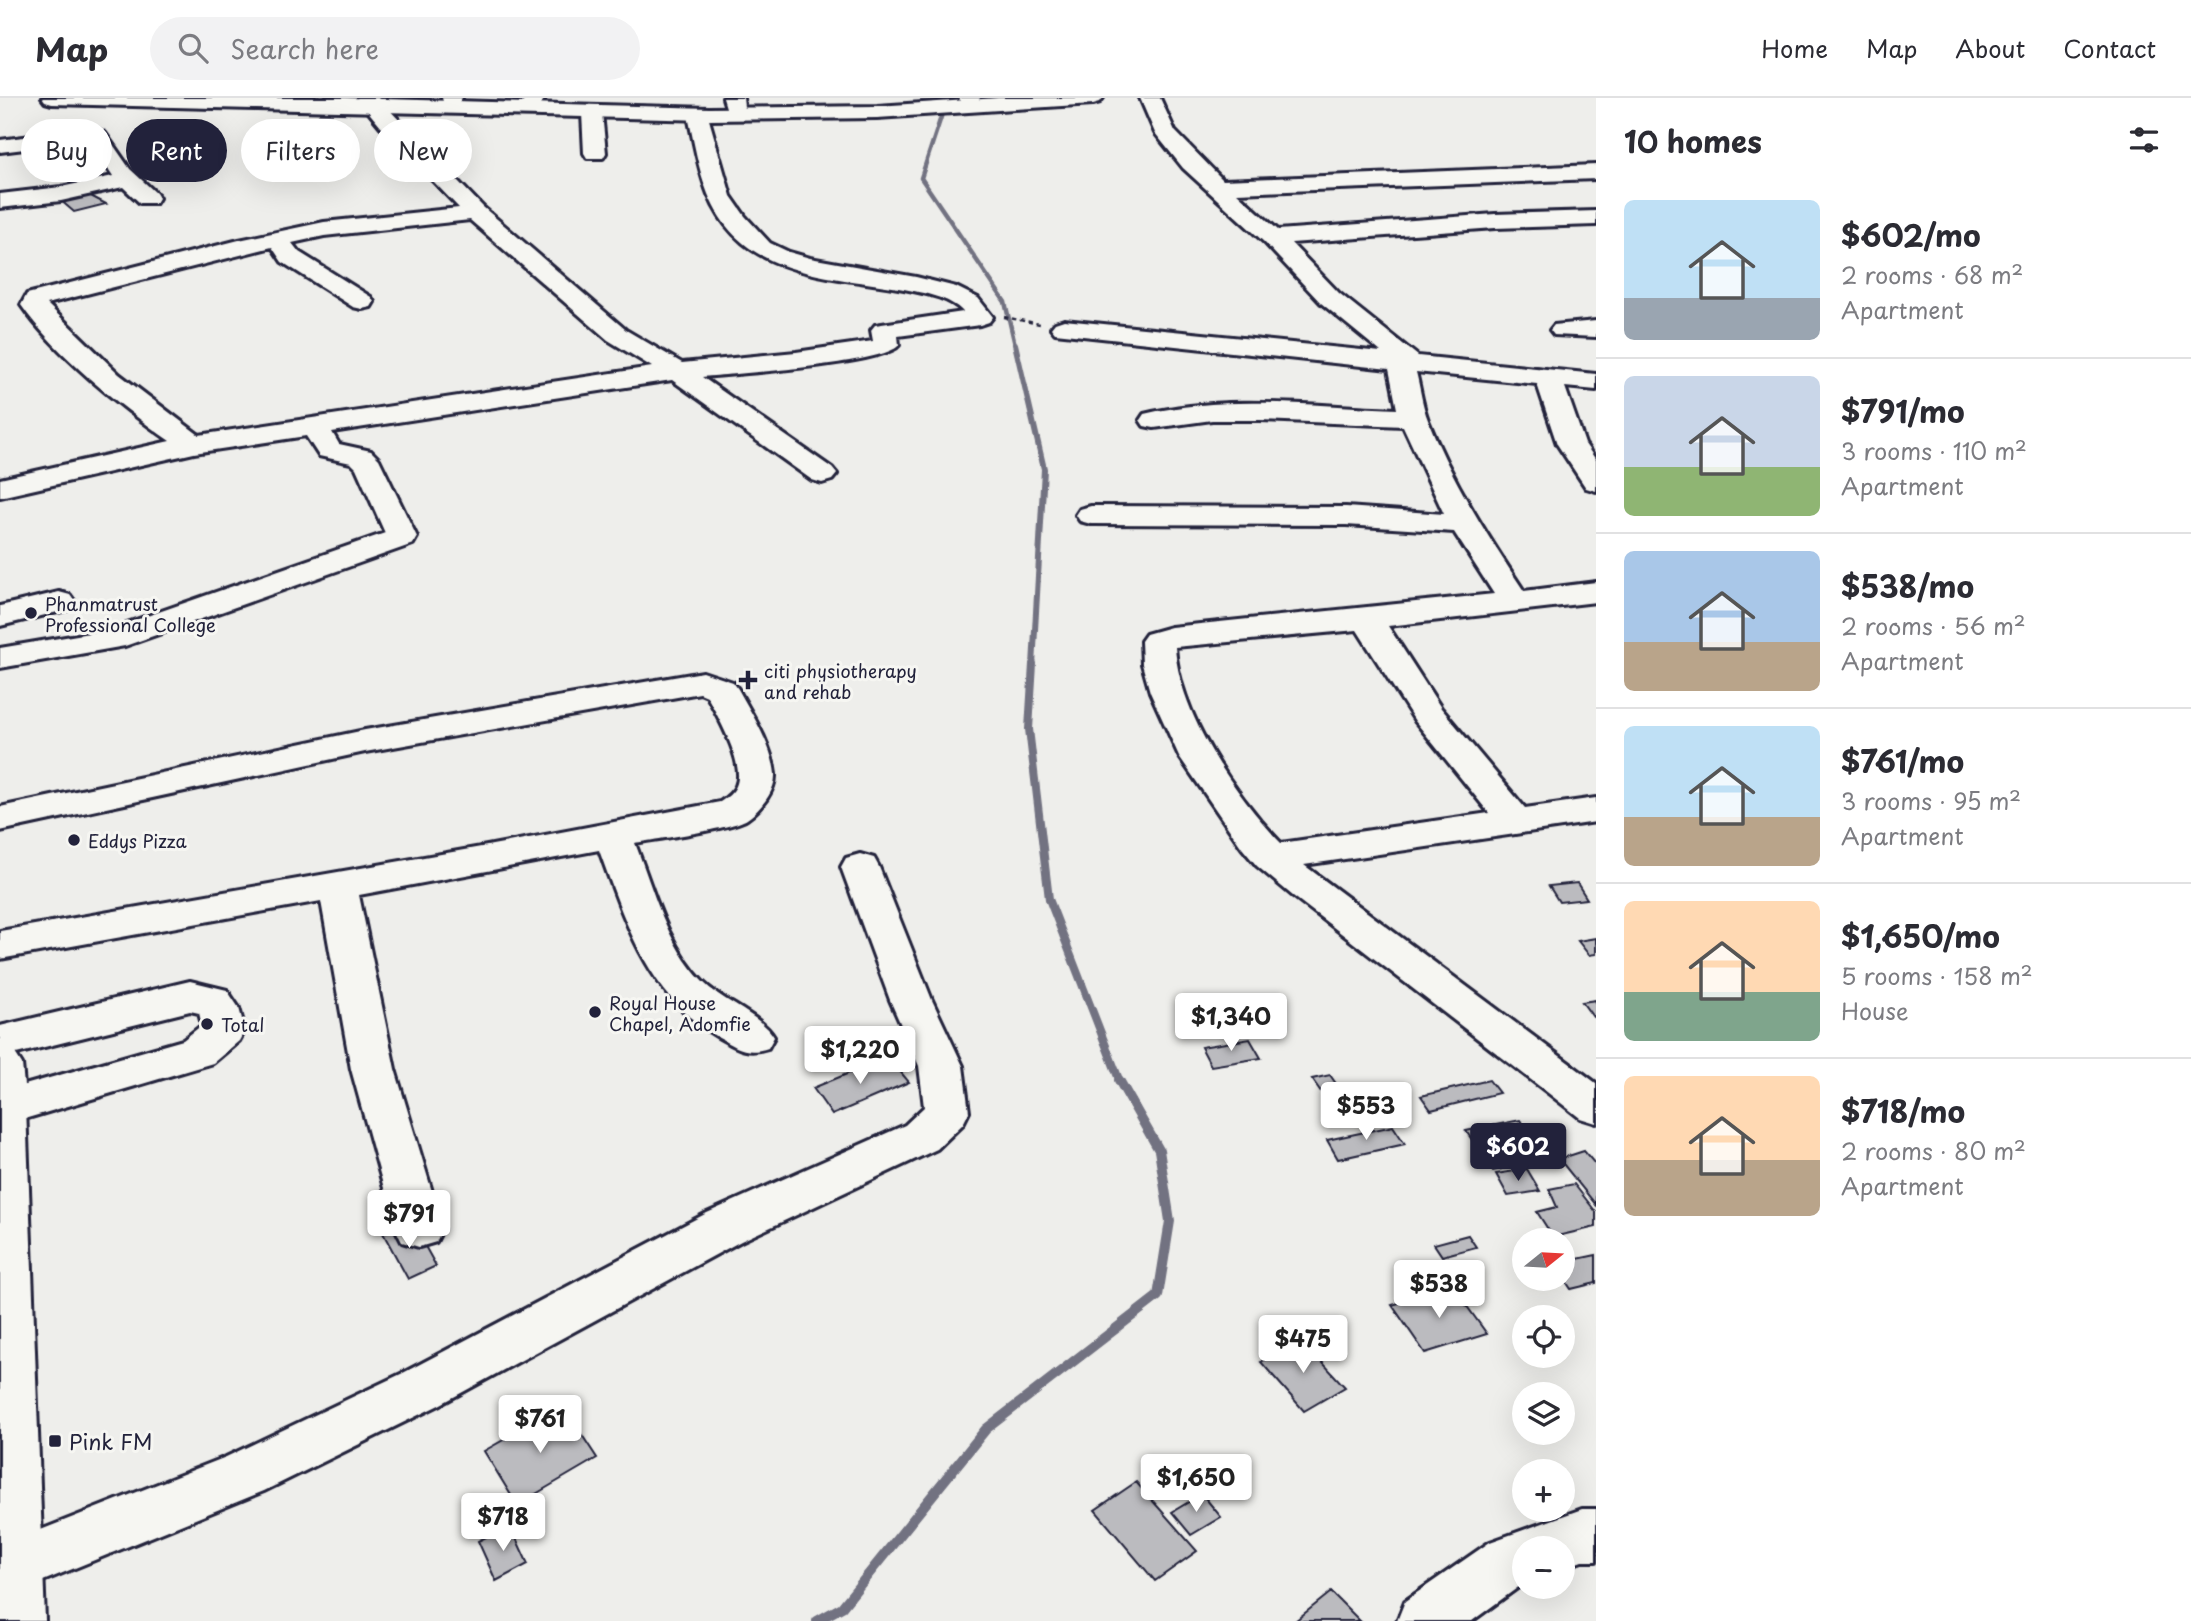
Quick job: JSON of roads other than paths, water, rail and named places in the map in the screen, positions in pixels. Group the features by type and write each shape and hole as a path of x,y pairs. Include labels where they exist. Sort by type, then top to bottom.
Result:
{"main road":[{"path":"52,98 370,101 592,113 698,107 734,102 1093,98"},
{"path":"419,98 698,107 973,108 1044,100"},
{"path":"1150,98 1166,133 1191,163 1272,237 1330,298 1407,363 1413,418 1464,524 1514,600"},
{"path":"370,101 388,124 475,212 617,335 677,372 822,474"},
{"path":"0,488 194,444 677,372 796,360 879,348 886,345 884,330 980,317 979,312 957,297 919,284 798,261 763,250 723,201 698,107"},
{"path":"592,113 595,153"},
{"path":"0,146 94,134 126,176"},
{"path":"1217,187 1596,172"},
{"path":"0,201 78,192 126,180"},
{"path":"131,182 148,198"},
{"path":"194,444 154,419 57,331 34,304 37,299 338,226 433,219 475,212"},
{"path":"1272,237 1494,221 1596,218"},
{"path":"278,239 290,257 362,302"},
{"path":"1064,328 1596,382"},
{"path":"1563,330 1596,329"},
{"path":"1548,377 1572,444 1596,482"},
{"path":"1154,420 1212,412 1413,418"},
{"path":"0,658 113,639 402,537 369,465 360,457 328,450 314,426"},
{"path":"1091,515 1346,516 1464,524"},
{"path":"1596,592 1367,619 1171,637 1158,641 1157,650 1163,688 1190,744 1239,817 1271,857 1482,1022 1596,1105"},
{"path":"0,616 60,602"},
{"path":"1367,619 1427,714 1515,820"},
{"path":"0,819 365,741 703,682 721,689 746,737 757,780 749,797 732,812 338,886 0,945"},
{"path":"1271,857 1596,810"},
{"path":"613,835 653,939 675,974 702,1006 753,1037"},
{"path":"16,1566 258,1468 421,1389 724,1227 921,1137 947,1112 941,1066 911,1000 860,867"},
{"path":"338,886 373,1069 419,1228"},
{"path":"0,1042 190,996 210,997 218,1004 224,1030 198,1052 104,1079 2,1086 17,1621"},
{"path":"94,1019 104,1079"},
{"path":"1575,1538 1596,1535"},
{"path":"1425,1621 1512,1560"}],"waterway":[{"path":"941,117 921,178 1005,302 1015,345"},
{"path":"1015,344 1044,469 1033,666"},
{"path":"1033,664 1029,729 1049,899 1120,1081"},
{"path":"817,1621 842,1607 986,1429 1158,1296 1170,1221 1159,1150 1120,1081"}],"place":[{"name":"Phanmatrust Professional College","path":"31,613"},
{"name":"citi physiotherapy and rehab","path":"748,680"},
{"name":"Eddys Pizza","path":"74,840"},
{"name":"Royal House Chapel, Adomfie","path":"595,1012"},
{"name":"Total","path":"207,1024"},
{"name":"Pink FM","path":"55,1441"}]}
